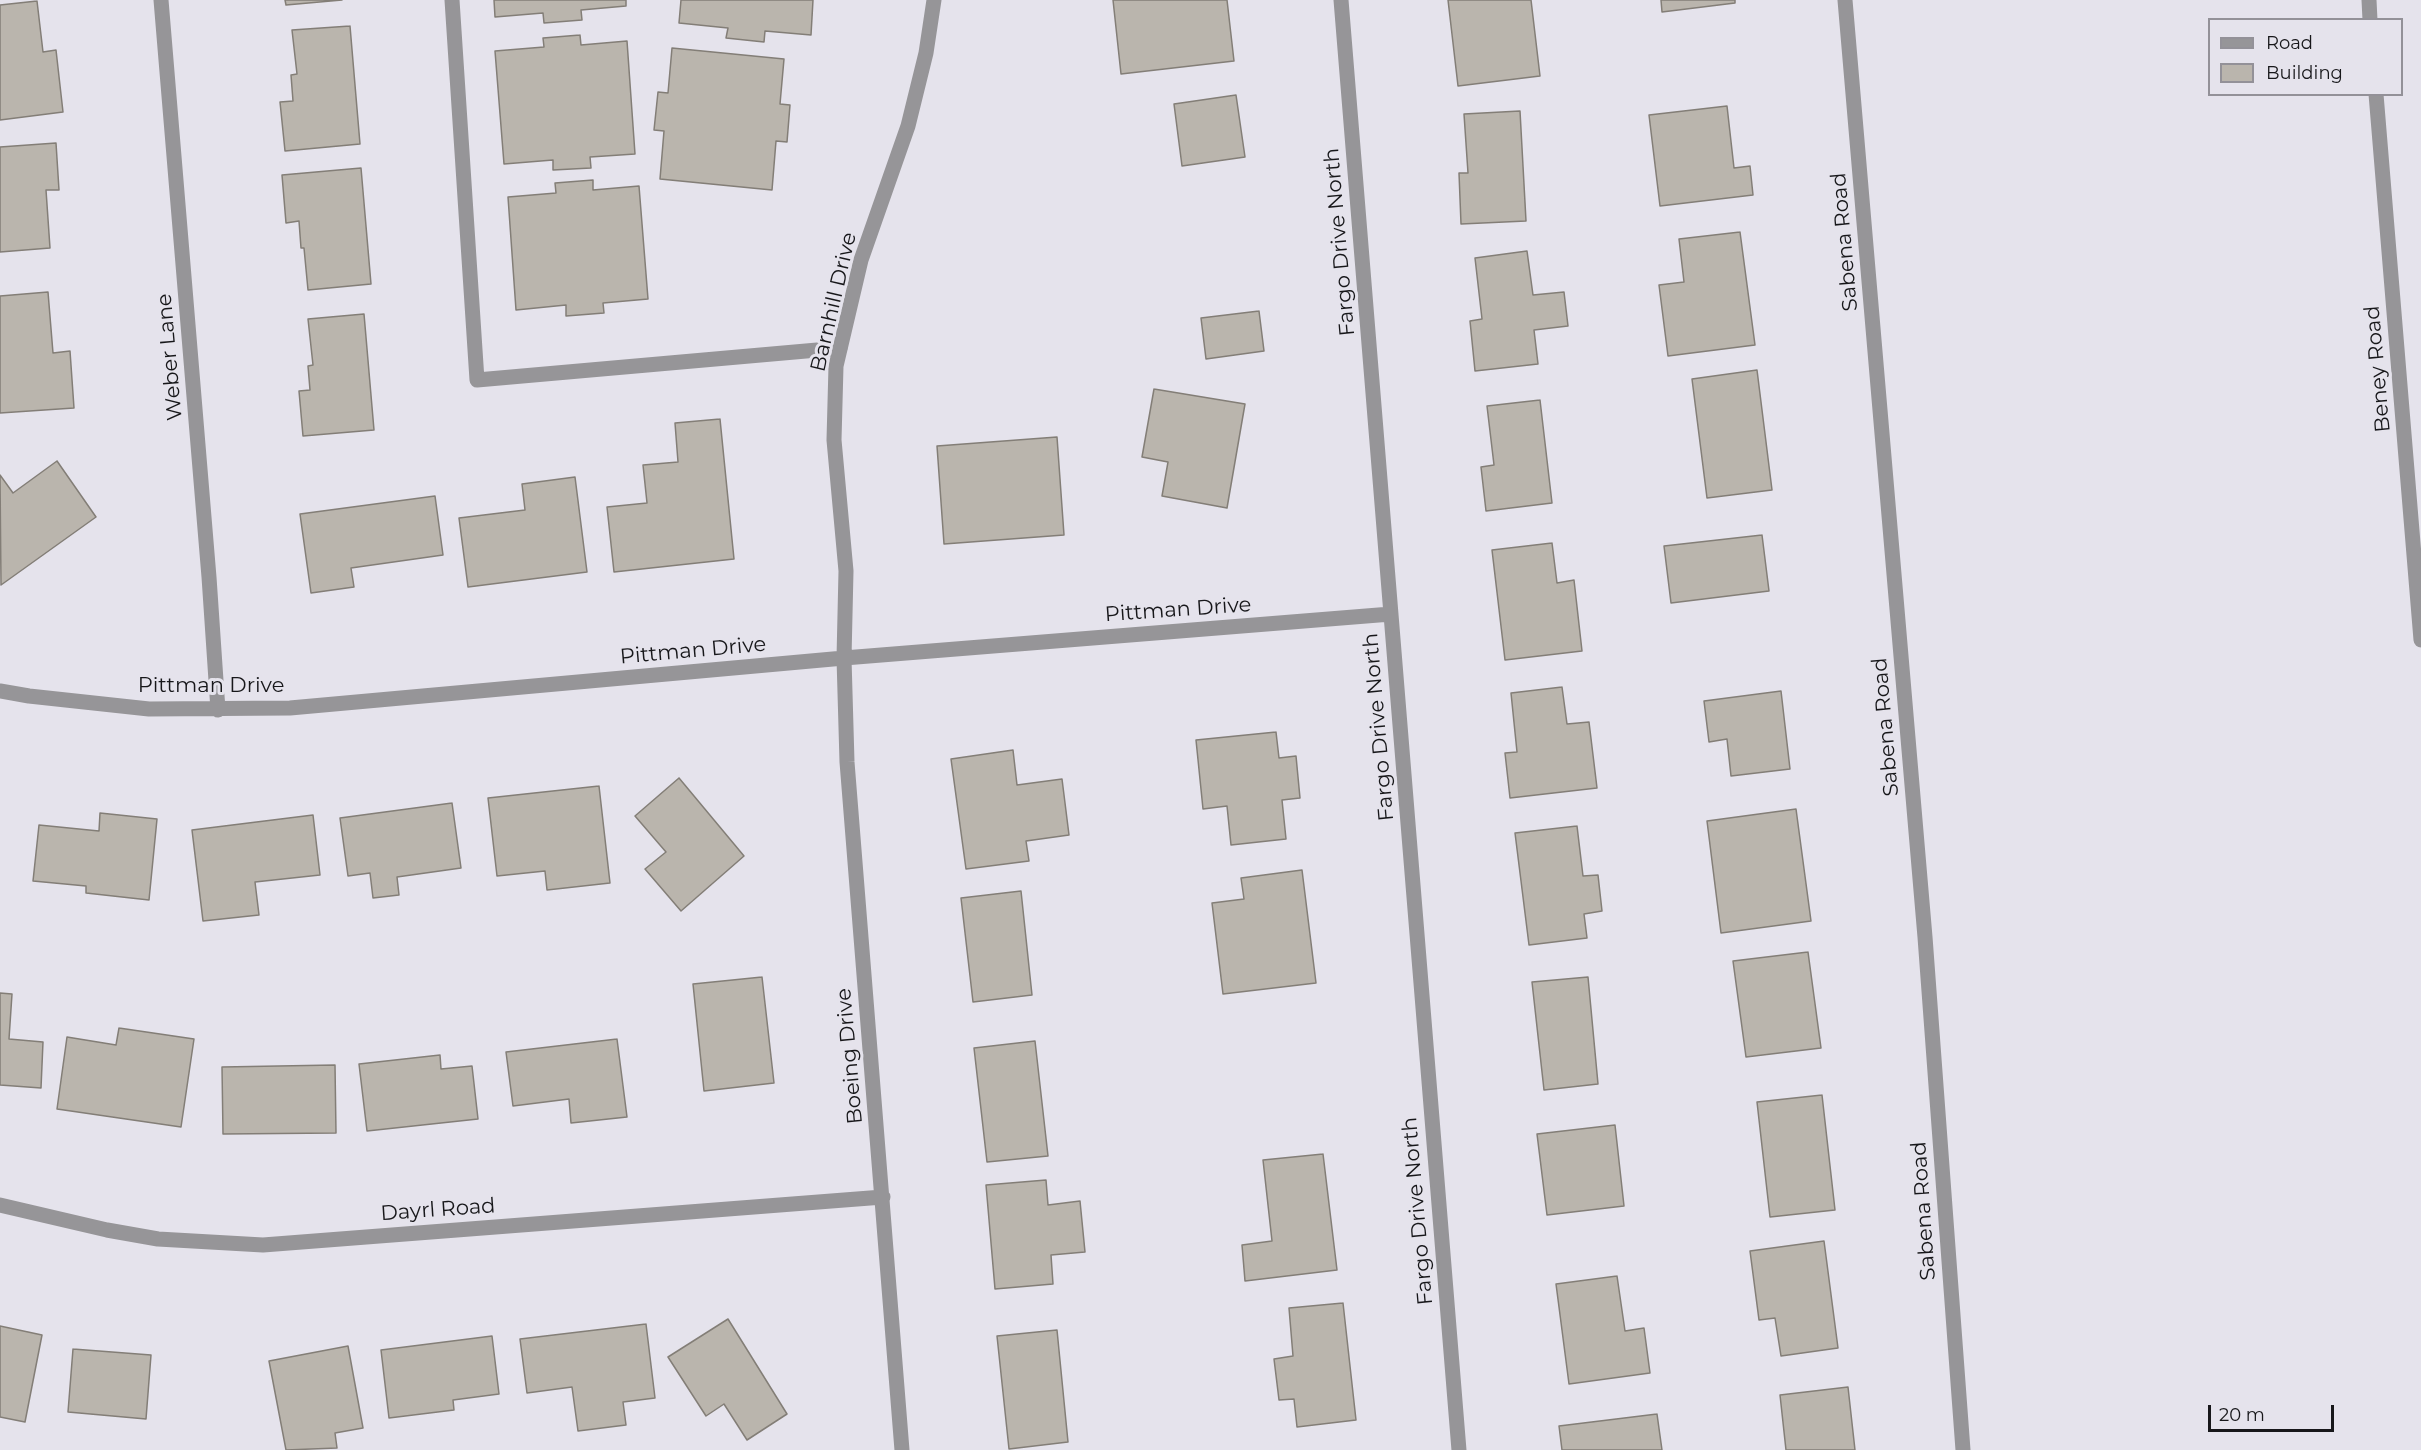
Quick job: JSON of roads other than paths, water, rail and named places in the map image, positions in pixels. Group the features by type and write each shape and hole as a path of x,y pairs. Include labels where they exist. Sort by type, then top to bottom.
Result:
{"street":[{"name":"Weber Lane","path":"161,0 218,710"},
{"path":"452,0 477,380 840,348"},
{"name":"Barnhill Drive","path":"844,658 846,571 834,440 836,366 861,261 908,126 926,53 934,0"},
{"name":"Fargo Drive North","path":"1341,0 1459,1450"},
{"name":"Sabena Road","path":"1845,0 1925,938 1964,1450"},
{"path":"2369,0 2370,18"},
{"name":"Beney Road","path":"2376,96 2415,482 2421,640"},
{"name":"Pittman Drive","path":"0,691 149,709 290,708 844,658 1391,614"},
{"name":"Boeing Drive","path":"844,658 847,762 902,1450"},
{"name":"Dayrl Road","path":"0,1205 107,1230 158,1239 263,1245 883,1197"}]}
